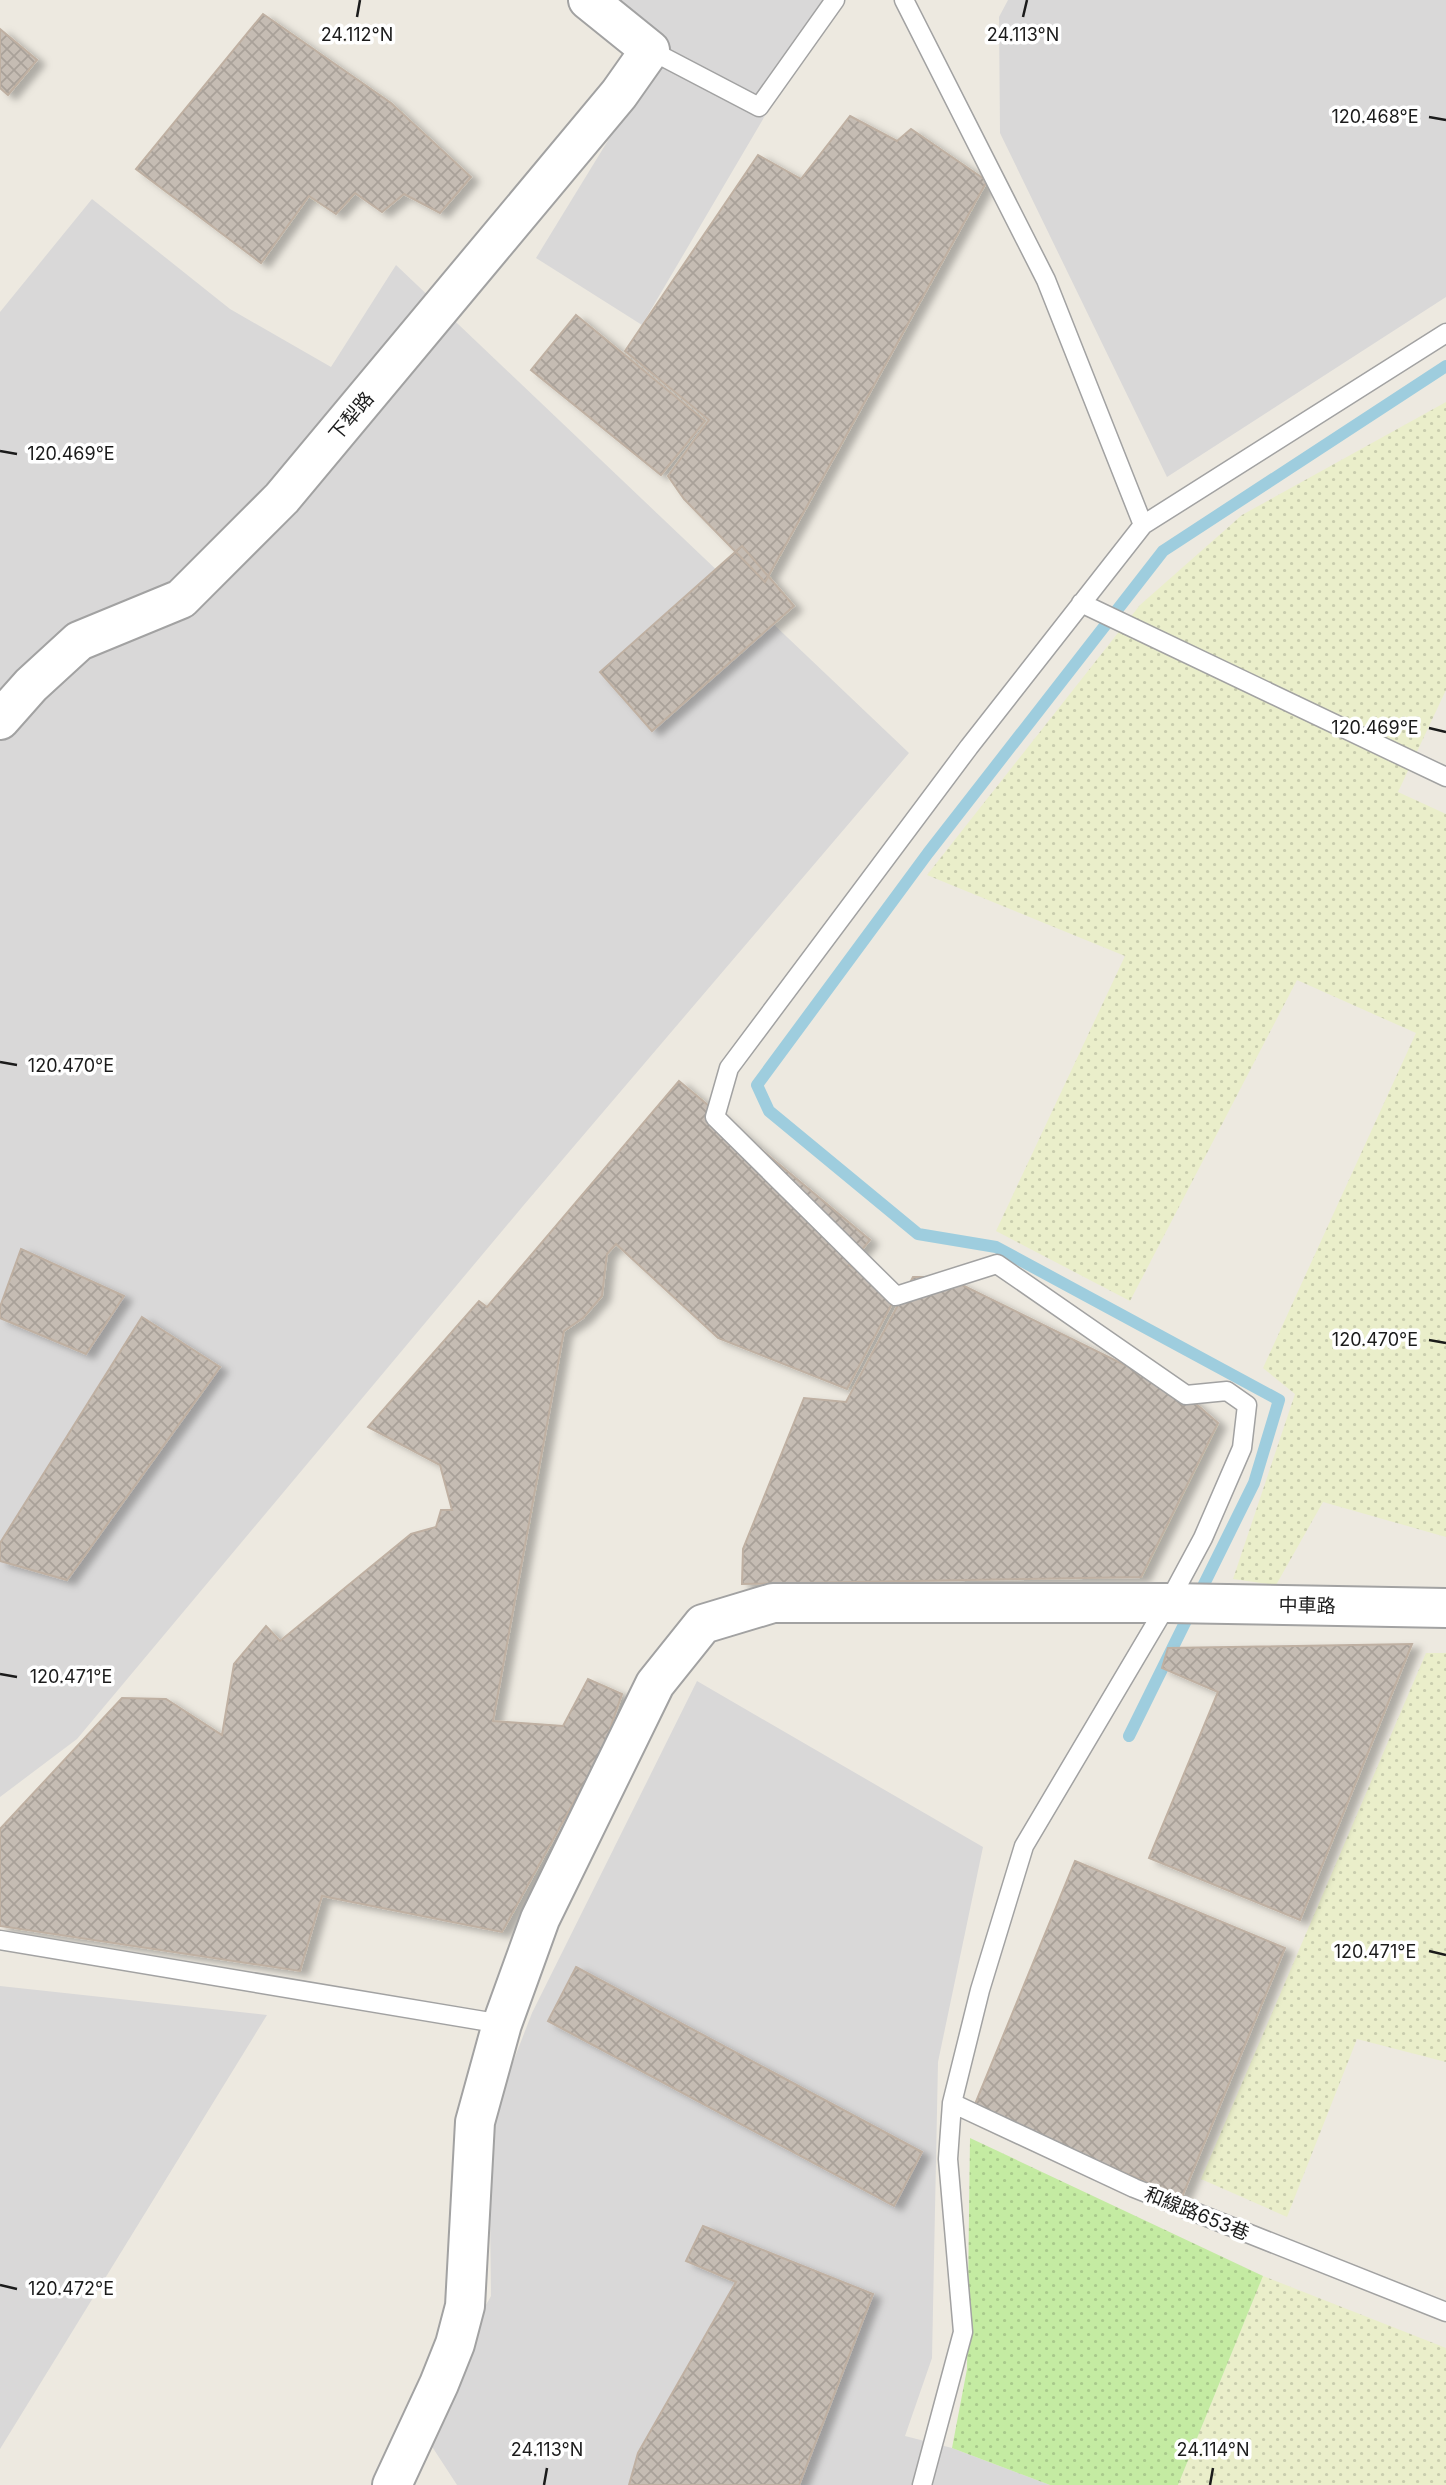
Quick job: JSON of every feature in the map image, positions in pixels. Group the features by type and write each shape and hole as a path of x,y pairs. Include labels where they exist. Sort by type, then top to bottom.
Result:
{"street":[{"path":"588,0 650,50"},
{"name":"下犁路","path":"0,720 32,685 79,641 181,599 282,498 619,94 650,50"},
{"name":"中車路","path":"392,2485 439,2384 455,2344 465,2306 475,2122 502,2024 541,1919 655,1684 703,1624 773,1603 1168,1603 1446,1608"}],"lane":[{"path":"650,50 759,107 835,0"},
{"path":"904,0 1046,280 1143,525"},
{"path":"922,2485 963,2332 948,2159 953,2103 981,1990 1024,1846 1168,1603 1203,1538 1242,1448 1247,1405 1227,1391 1186,1395 997,1264 896,1296 715,1117 729,1068 961,758 1143,525 1446,333"},
{"path":"1081,603 1446,777"},
{"path":"0,1940 502,2024"},
{"name":"和線路653巷","path":"953,2103 1134,2188 1446,2312"}],"shaded area":[{"path":"618,0 833,0 642,325 536,258 664,49"},
{"path":"1008,0 1446,0 1446,297 1167,477 1000,133 999,17"},
{"path":"92,199 230,309 331,367 396,265 909,753 523,1206 77,1739 0,1797 0,312"},
{"path":"697,1681 983,1847 938,2062 932,2358 905,2436 952,2448 1050,2485 457,2485 418,2425 491,2296 489,2124 532,2013"},
{"path":"0,1986 267,2015 0,2449"}],"green space":[{"path":"1446,402 1446,690 1398,792 1446,814 1446,1537 1323,1502 1276,1585 1233,1579 1295,1394 1263,1368 1416,1033 1297,980 1130,1301 996,1231 1125,956 927,875 1140,605 1242,515"},
{"path":"1426,1653 1446,1653 1446,2062 1357,2039 1287,2217 1201,2179"},
{"path":"970,2138 1263,2276 1178,2485 1050,2485 952,2448 967,2369"},
{"path":"1263,2276 1446,2348 1446,2485 1178,2485"}],"building":[{"path":"263,14 391,103 471,177 440,213 404,194 382,212 355,193 336,214 309,196 261,263 136,169"},
{"path":"0,29 37,60 8,95 0,88"},
{"path":"850,116 897,141 911,129 987,181 765,582 684,499 668,476 709,420 625,351 758,155 801,179"},
{"path":"576,315 705,421 661,475 531,370"},
{"path":"742,546 794,606 652,731 600,672"},
{"path":"679,1081 870,1240 849,1265 896,1296 847,1389 718,1338 616,1244 607,1254 602,1296 583,1318 564,1331 493,1721 563,1726 588,1679 622,1694 603,1749 502,1932 322,1896 300,1971 0,1926 0,1829 122,1698 166,1699 222,1735 234,1664 266,1626 280,1641 411,1534 436,1527 441,1510 452,1510 440,1465 368,1427 479,1301 487,1307"},
{"path":"21,1249 124,1296 86,1354 0,1318 0,1307"},
{"path":"913,1277 946,1277 1186,1395 1218,1423 1141,1577 742,1584 743,1549 804,1398 846,1402"},
{"path":"142,1317 220,1367 67,1580 0,1561 0,1543"},
{"path":"1412,1644 1300,1920 1149,1858 1218,1692 1162,1668 1168,1648"},
{"path":"1075,1861 1285,1948 1182,2197 973,2109"},
{"path":"576,1967 922,2152 894,2206 548,2021"},
{"path":"703,2226 873,2294 799,2485 629,2485 638,2453 736,2282 686,2261"}],"waterway":[{"path":"1129,1736 1254,1483 1279,1400 996,1247 918,1234 769,1111 757,1085 928,853 1163,551 1446,366"}]}
